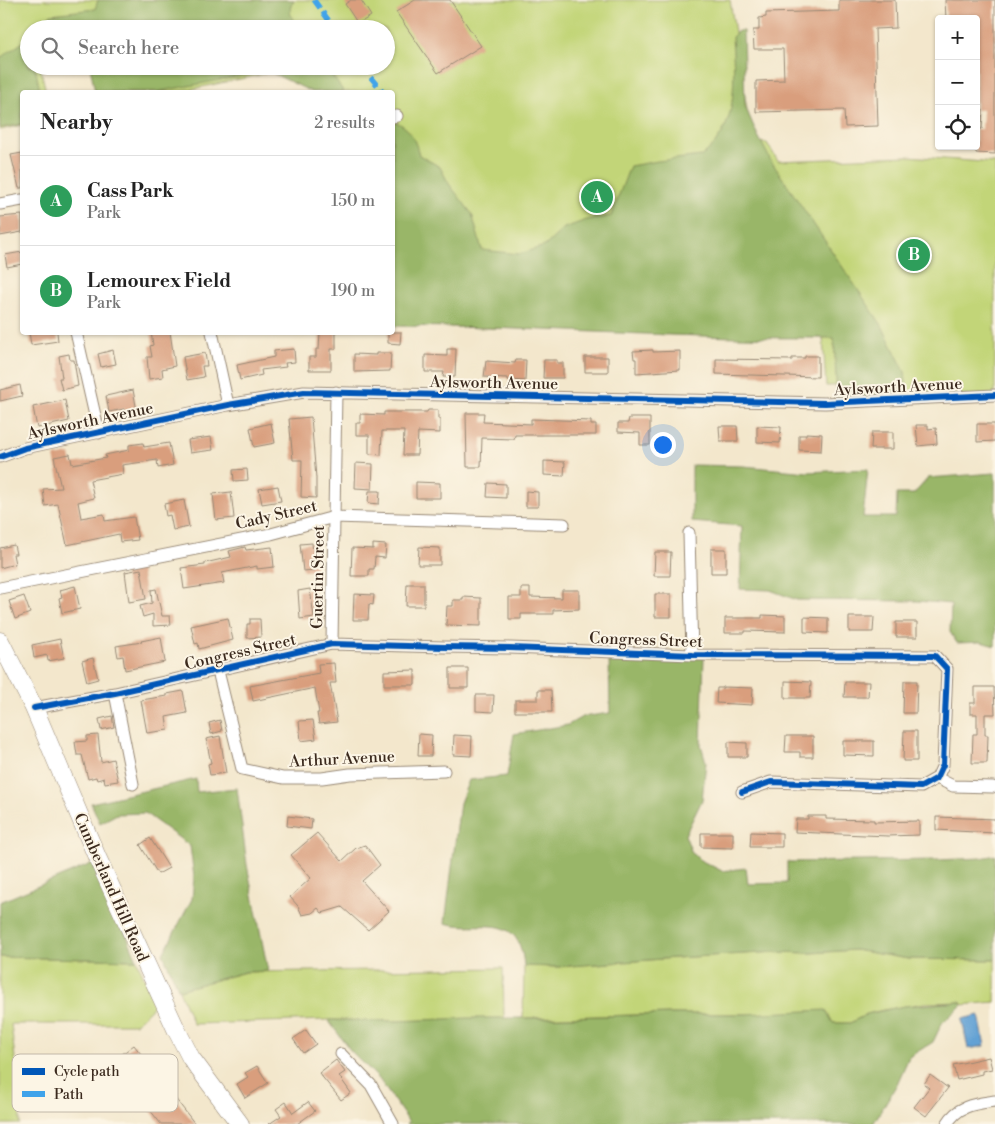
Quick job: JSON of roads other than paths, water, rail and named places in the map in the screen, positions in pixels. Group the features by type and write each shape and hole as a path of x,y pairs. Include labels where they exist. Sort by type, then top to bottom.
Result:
{"main road":[{"name":"Cumberland Hill Road","path":"0,641 34,708 94,848 177,1031 192,1058 240,1124"}],"street":[{"path":"0,204 20,200"},
{"path":"77,335 99,433"},
{"path":"213,335 228,406"},
{"name":"Aylsworth Avenue","path":"0,457 26,448 304,392 826,403 995,395"},
{"name":"Guertin Street","path":"332,644 336,392"},
{"name":"Cady Street","path":"0,588 272,534 334,517 564,524"},
{"path":"689,533 692,655"},
{"name":"Congress Street","path":"34,708 218,671 332,644 692,655 935,656 948,669 944,766 937,778"},
{"name":"Arthur Avenue","path":"218,671 242,769 282,778 322,778 375,773 444,771"},
{"path":"115,693 133,784"},
{"path":"742,792 771,782 921,787 937,778 953,786 993,787"},
{"path":"341,1054 371,1085 393,1124"},
{"path":"947,1124 952,1115 960,1109 995,1101"}],"water":[{"path":"979,1015 985,1046 968,1049 962,1019"}],"place":[{"name":"Cass Park","path":"597,197"},
{"name":"Lemourex Field","path":"914,255"}]}
